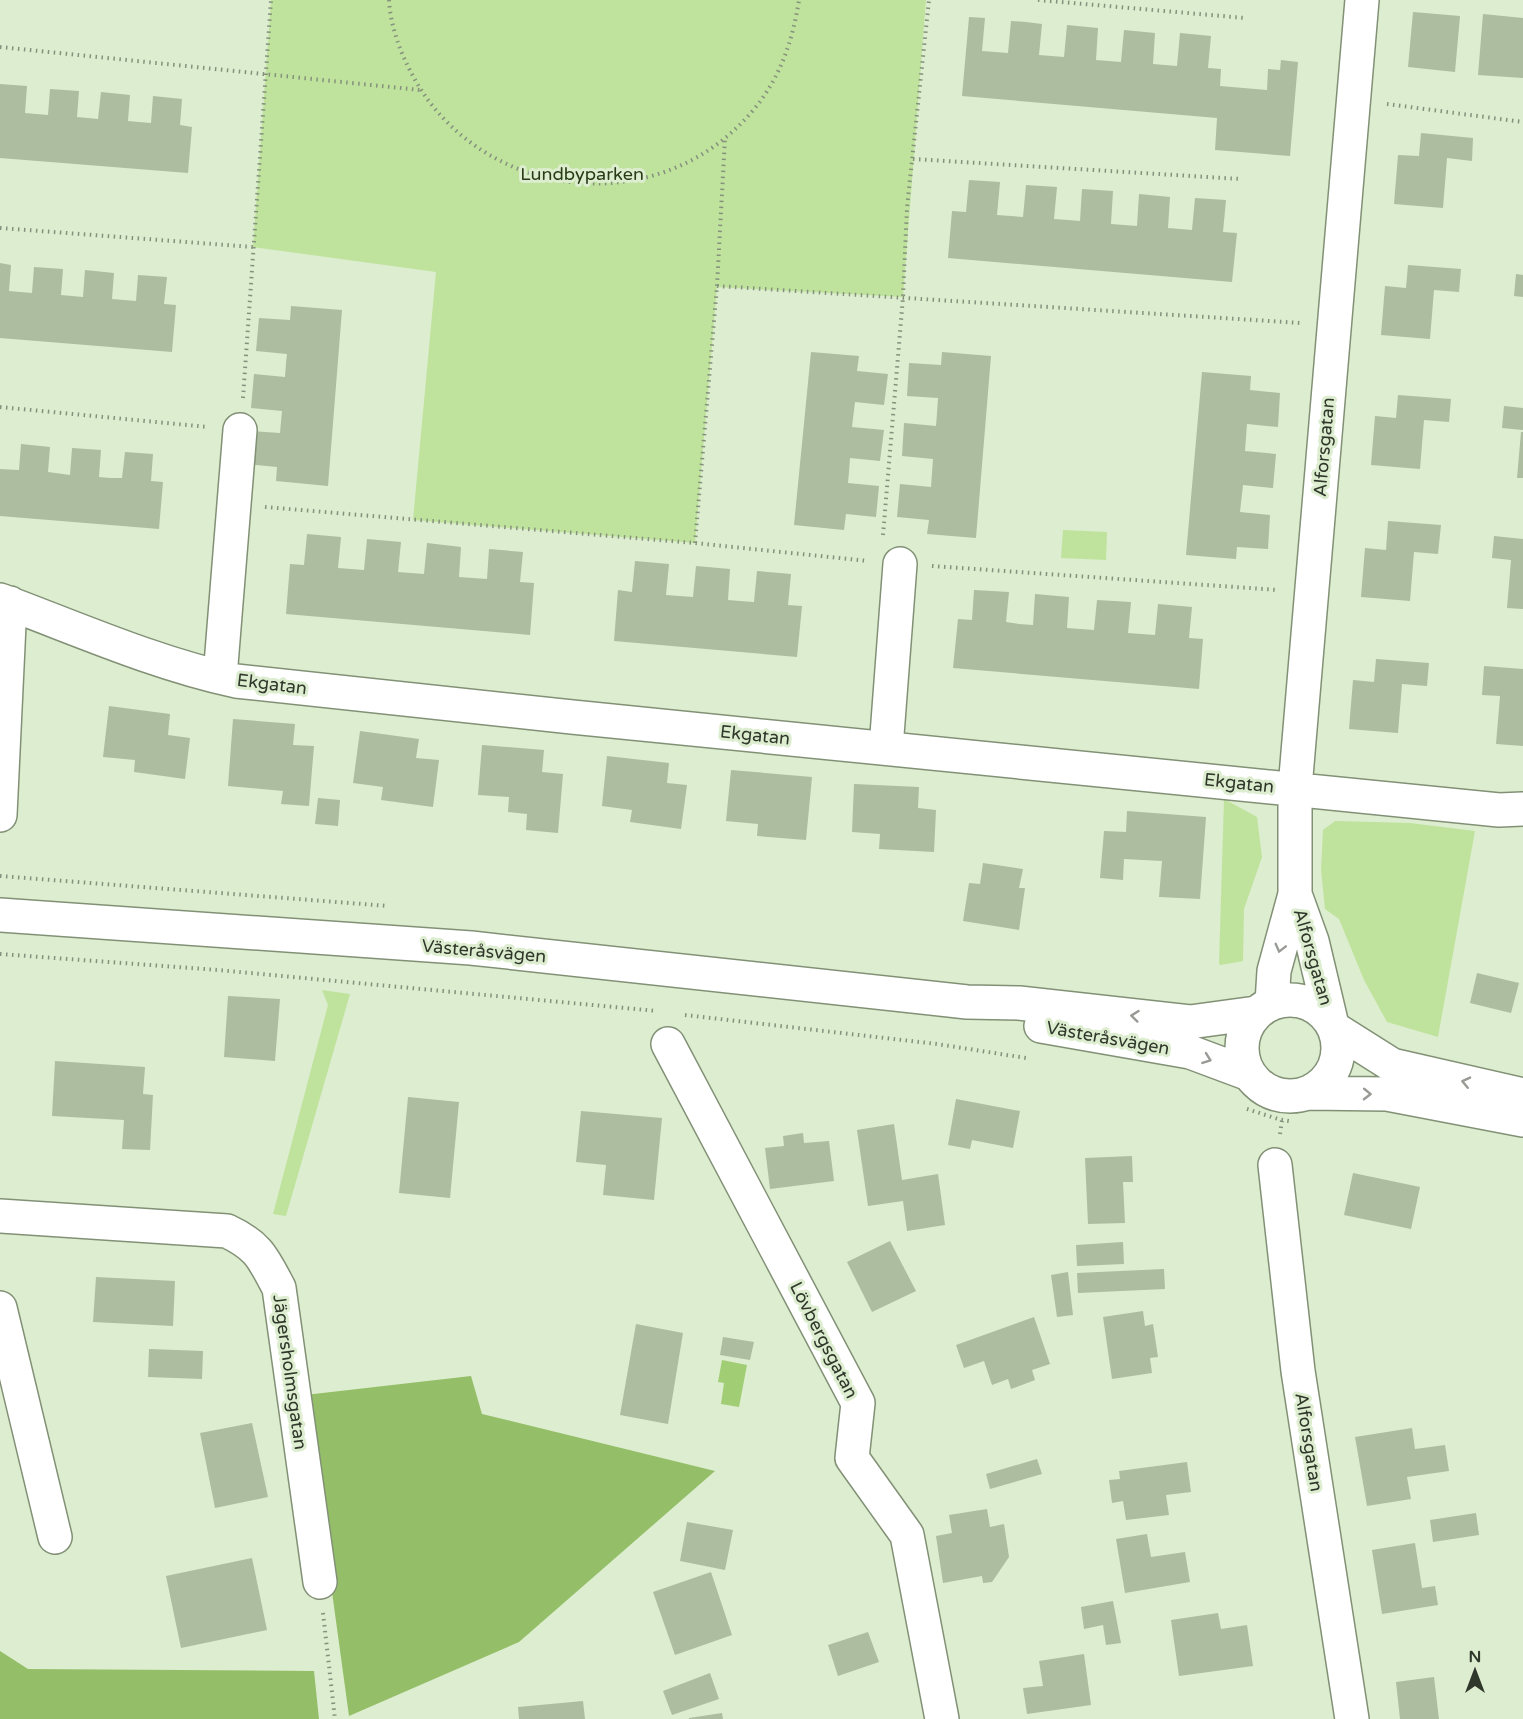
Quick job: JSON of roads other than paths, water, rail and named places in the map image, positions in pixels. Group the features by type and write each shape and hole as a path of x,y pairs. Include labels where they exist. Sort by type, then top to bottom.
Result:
{"street":[{"name":"Alforsgatan","path":"1264,1008 1295,894 1295,788 1362,0"},
{"path":"220,677 240,430"},
{"path":"886,748 890,563"},
{"path":"0,815 5,602"},
{"name":"Ekgatan","path":"5,602 159,660 236,681 1499,810 1523,809"},
{"name":"Alforsgatan","path":"1295,894 1312,941 1333,1025"},
{"name":"Västeråsvägen","path":"0,915 471,948 967,1002 1019,1003 1190,1022 1264,1008"},
{"path":"1302,1107 1299,1095 1280,1095 1255,1082 1249,1074 1241,1051 1245,1028 1264,1008 1290,999 1317,1007 1333,1025 1392,1065 1523,1095"},
{"name":"Västeråsvägen","path":"967,1002 1017,1022 1190,1052 1249,1074"},
{"path":"1302,1107 1334,1070 1339,1048 1333,1025"},
{"name":"Lövbergsgatan","path":"668,1044 858,1403 852,1458 907,1535 942,1719"},
{"path":"1302,1107 1387,1094 1523,1120"},
{"name":"Alforsgatan","path":"1275,1165 1298,1371 1352,1719"},
{"name":"Jägersholmsgatan","path":"0,1216 227,1231 246,1240 263,1256 279,1288 320,1582"},
{"path":"0,1308 55,1537"}],"park label":[{"name":"Lundbyparken","path":"582,174"}]}
